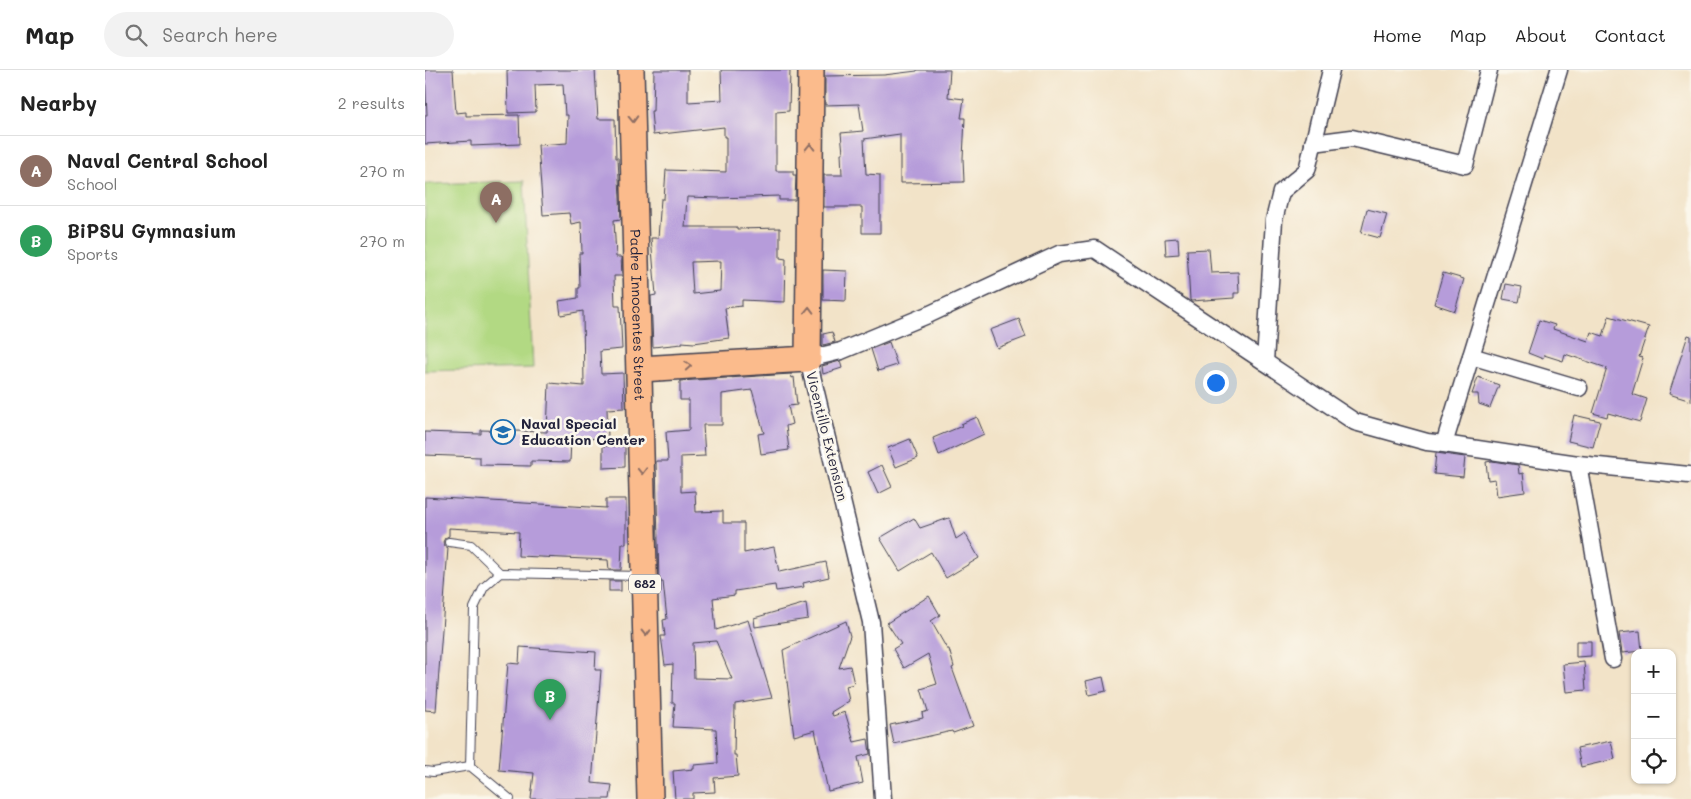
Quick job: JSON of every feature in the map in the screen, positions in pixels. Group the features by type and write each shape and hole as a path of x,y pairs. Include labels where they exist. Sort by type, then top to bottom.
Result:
{"main road":[{"name":"Padre Innocentes Street","path":"631,70 650,799"},
{"name":"Vicentillo Extension","path":"808,358 811,70"},
{"path":"640,369 808,358"}],"street":[{"path":"1265,362 1274,220 1281,192 1307,170 1331,70"},
{"path":"1313,143 1352,138 1465,165 1489,70"},
{"path":"1444,444 1559,70"},
{"path":"808,358 841,351 930,314 1059,254 1095,249 1355,422 1427,442 1578,464 1689,475"},
{"path":"1471,356 1579,388"},
{"name":"Vicentillo Extension","path":"808,358 871,622 883,799"},
{"path":"1578,464 1613,659"}],"lane":[{"path":"449,542 471,545 500,573"},
{"path":"470,766 474,608 484,587 500,573 645,576"},
{"path":"425,771 433,772 470,766 510,799"}],"green space":[{"path":"524,181 533,368 425,371 425,184"}],"building":[{"path":"425,70 453,70 456,113 466,112 466,116 519,115 520,144 471,146 471,141 425,144 425,115 427,115"},
{"path":"507,70 595,70 598,119 615,119 621,219 614,220 616,257 621,257 622,276 614,276 615,306 620,306 622,349 600,351 601,374 623,373 624,408 607,409 608,438 571,439 570,462 531,461 531,466 480,465 480,457 425,455 425,432 481,434 481,430 547,432 549,383 584,386 583,311 561,315 559,301 578,298 578,288 580,288 579,253 582,253 581,222 571,224 569,213 543,215 538,145 567,143 568,115 565,115 563,84 535,85 536,112 508,113"},
{"path":"654,70 688,70 688,102 722,100 721,70 790,70 789,111 776,112 776,171 793,171 793,175 796,175 795,200 779,200 779,196 687,197 685,227 780,228 780,258 786,259 785,302 742,300 742,306 725,308 729,338 694,343 682,342 682,344 653,347 651,296 656,295 651,238 658,238 661,199 664,199 666,170 726,172 726,137 724,137 724,127 653,135 651,111 653,111","holes":["721,261 720,291 693,294 691,262"]},
{"path":"917,70 950,70 948,97 964,99 961,118 965,118 964,182 900,183 900,134 864,139 866,174 880,175 880,233 862,233 862,207 824,207 824,175 842,175 841,153 843,153 841,133 863,131 859,104 825,105 825,76 884,75"},
{"path":"1367,209 1387,214 1380,238 1361,233"},
{"path":"1178,238 1179,254 1166,255 1165,239"},
{"path":"1209,249 1211,273 1238,272 1239,293 1234,293 1234,298 1191,301 1187,250"},
{"path":"823,270 847,271 846,301 823,300"},
{"path":"1443,273 1464,279 1455,311 1434,304"},
{"path":"1506,284 1522,287 1519,302 1503,299"},
{"path":"1609,316 1649,327 1639,357 1643,358 1632,394 1647,399 1640,422 1608,413 1607,417 1593,413 1607,368 1565,354 1563,361 1544,355 1543,359 1528,353 1539,320 1555,325 1553,329 1588,341 1591,332 1603,336"},
{"path":"1019,319 1026,337 997,348 990,330"},
{"path":"832,332 835,342 823,345 823,334"},
{"path":"1688,335 1691,336 1691,401 1669,394"},
{"path":"889,342 897,365 878,371 871,349"},
{"path":"840,361 842,368 823,374 822,366"},
{"path":"791,374 792,378 794,377 797,405 788,406 792,424 786,426 789,450 761,454 758,434 764,433 752,390 722,394 722,425 703,425 705,456 681,457 681,492 695,491 696,512 723,511 723,523 744,523 744,553 774,547 779,572 826,562 829,577 803,583 804,587 776,591 775,585 735,591 735,595 713,598 716,630 748,620 772,698 735,704 734,755 736,755 738,776 714,778 715,792 693,793 693,799 675,799 673,771 694,769 694,765 718,763 716,729 673,727 675,703 672,703 673,664 665,665 661,636 665,636 663,620 667,619 663,582 659,582 656,461 668,461 666,432 689,430 689,400 680,400 680,381","holes":["716,641 732,679 694,678 693,643"]},
{"path":"1478,377 1499,385 1490,408 1479,404 1478,394 1472,394"},
{"path":"1574,415 1600,421 1593,447 1568,441"},
{"path":"977,417 984,434 939,455 933,438 962,426 961,424"},
{"path":"910,439 918,458 896,467 888,448"},
{"path":"603,446 625,446 625,467 603,468"},
{"path":"1436,453 1465,457 1463,477 1434,474"},
{"path":"1492,461 1518,465 1519,474 1523,473 1525,492 1497,496 1495,479 1488,480 1486,462"},
{"path":"882,465 892,487 878,494 868,472"},
{"path":"425,497 606,508 606,499 626,499 626,544 622,544 621,570 609,570 608,560 518,556 519,532 449,528 449,536 443,542 448,548 436,711 425,710"},
{"path":"914,518 920,528 949,518 956,539 965,533 979,558 946,578 931,552 900,571 880,538"},
{"path":"609,581 621,581 621,591 609,591"},
{"path":"929,596 940,615 931,621 947,649 949,649 954,667 952,668 973,726 953,733 952,731 894,744 890,725 923,718 922,713 928,711 921,689 937,684 928,654 904,668 893,649 901,644 887,623"},
{"path":"806,603 808,619 755,627 754,618"},
{"path":"846,621 850,636 839,668 850,666 854,684 846,686 849,701 831,712 833,716 845,712 854,742 868,739 870,754 858,757 863,783 828,791 815,730 794,736 783,650"},
{"path":"1640,631 1642,649 1631,649 1631,652 1622,653 1619,633"},
{"path":"1576,641 1591,641 1591,656 1576,657"},
{"path":"520,647 596,652 595,670 601,670 592,783 612,785 610,799 531,799 534,773 499,770 508,663 519,664"},
{"path":"1584,662 1586,690 1566,692 1563,664"},
{"path":"1103,677 1106,691 1089,695 1086,681"},
{"path":"1611,741 1615,759 1581,767 1577,748"}],"place":[{"name":"Naval Central School","path":"496,223"},
{"name":"Naval Special Education Center","path":"503,432"},
{"name":"BiPSU Gymnasium","path":"550,720"}]}
